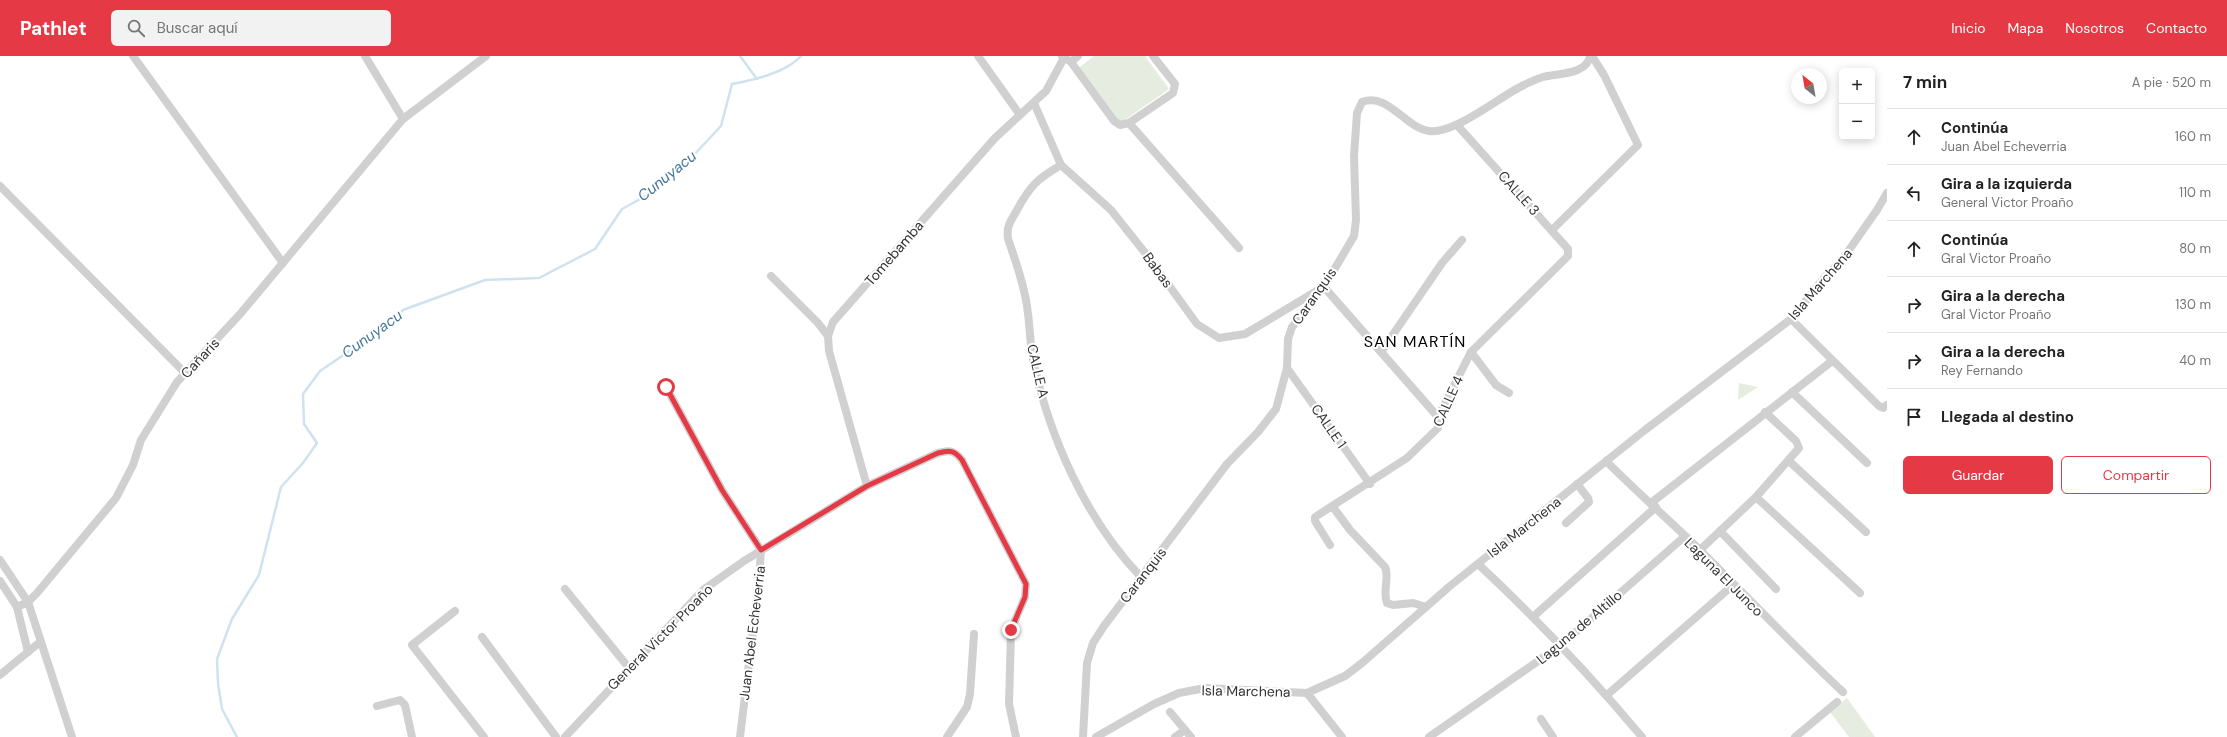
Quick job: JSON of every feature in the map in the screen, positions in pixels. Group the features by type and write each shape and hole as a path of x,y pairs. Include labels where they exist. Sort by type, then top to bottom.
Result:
{"street":[{"path":"133,56 283,263"},
{"path":"365,56 403,119"},
{"name":"Cañaris","path":"17,607 28,602 116,498 149,426 177,382 241,313 403,119 486,56"},
{"path":"978,56 1020,115"},
{"path":"1078,56 1066,58 1114,121 1120,125 1129,123 1173,93 1175,89 1175,84 1153,56"},
{"path":"1552,230 1638,144 1604,75 1591,56"},
{"name":"Caranquis","path":"1083,737 1087,663 1093,643 1226,464 1268,420 1276,408 1288,368 1288,339 1292,327 1324,287 1354,236 1356,228 1355,142 1357,113 1362,102 1372,98 1382,102 1411,122 1429,131 1436,131 1457,125 1535,80 1579,69 1586,64 1591,56"},
{"name":"Tomebamba","path":"828,336 833,322 995,138 1034,103 1055,77 1066,58"},
{"name":"Babas","path":"1034,103 1061,165 1111,210 1146,254 1197,324 1206,332 1219,338 1245,334 1324,287"},
{"path":"1129,123 1239,248"},
{"name":"CALLE 3","path":"1457,125 1552,230 1569,251 1568,256 1561,264"},
{"name":"CALLE A","path":"1061,165 1043,176 1027,190 1009,222 1007,230 1008,239 1024,290 1033,359 1052,425 1091,510 1119,550 1141,577"},
{"path":"0,186 185,373"},
{"name":"Isla Marchena","path":"1096,737 1154,704 1179,693 1205,688 1307,693 1345,676 1478,564 1577,484 1791,319 1825,277 1842,260 1878,210 1887,193"},
{"path":"1381,352 1442,263 1462,240"},
{"name":"CALLE 4","path":"1330,546 1315,521 1317,516 1370,484 1407,458 1438,428 1438,417 1471,352 1561,264"},
{"path":"771,276 818,323 828,336 829,351 867,486"},
{"path":"1324,287 1438,417"},
{"path":"1791,319 1879,406 1883,408 1887,405"},
{"path":"1471,352 1496,385 1509,393"},
{"path":"1534,616 1653,505 1765,412 1832,361"},
{"name":"CALLE 1","path":"1288,368 1370,484"},
{"name":"Juan Abel Echeverria","path":"666,387 722,490 761,550 759,588 740,737"},
{"path":"1792,392 1866,463"},
{"path":"1700,550 1756,497 1799,448 1796,441 1765,412"},
{"name":"General Victor Proaño","path":"566,737 703,590 761,550 867,486 938,453 949,450 956,452 962,460 1026,584 1025,597 1011,630 1009,704 1016,737"},
{"name":"Laguna El Junco","path":"1606,461 1653,505 1684,537 1700,550 1732,585 1843,692"},
{"path":"1789,461 1866,532"},
{"path":"1566,523 1589,502 1588,498 1577,484"},
{"path":"1756,497 1860,593"},
{"path":"1333,507 1350,530 1387,570 1384,595 1387,603 1393,605 1415,603 1426,608"},
{"path":"1720,531 1776,590"},
{"name":"Laguna de Altillo","path":"1429,737 1561,645 1684,537"},
{"path":"0,560 28,602 72,737"},
{"path":"1478,564 1534,616 1607,695 1642,737"},
{"path":"0,581 17,607 28,652"},
{"path":"1607,695 1732,585"},
{"path":"565,589 629,668"},
{"path":"455,611 412,645 481,736"},
{"path":"947,737 967,707 970,694 974,634"},
{"path":"482,637 556,737"},
{"path":"0,674 40,642"},
{"path":"1307,693 1342,737"},
{"path":"378,706 400,700 405,705 412,737"},
{"path":"1795,737 1837,702"},
{"path":"1170,712 1191,737"},
{"path":"1541,719 1553,737"},
{"path":"1176,737 1185,730"}],"shaded area":[{"path":"1094,56 1145,56 1169,89 1119,124 1076,70"},
{"path":"1739,383 1758,387 1738,400"},
{"path":"1847,698 1875,737 1849,737 1830,712"}],"waterway":[{"path":"740,56 757,79"},
{"name":"Cunuyacu","path":"237,737 222,709 218,683 217,659 232,619 259,575 281,487 303,463 317,443 304,424 303,394 320,371 367,339 403,310 485,280 539,278 595,249 622,209 651,193 692,157 721,126 732,84 769,75 787,67 801,56"}],"district":[{"name":"SAN MARTÍN","path":"1415,341"}],"route":[{"path":"666,387 684,423 722,490 761,550 867,486 938,453 949,450 956,452 962,460 1026,584 1027,590 1025,597 1011,630"}]}
